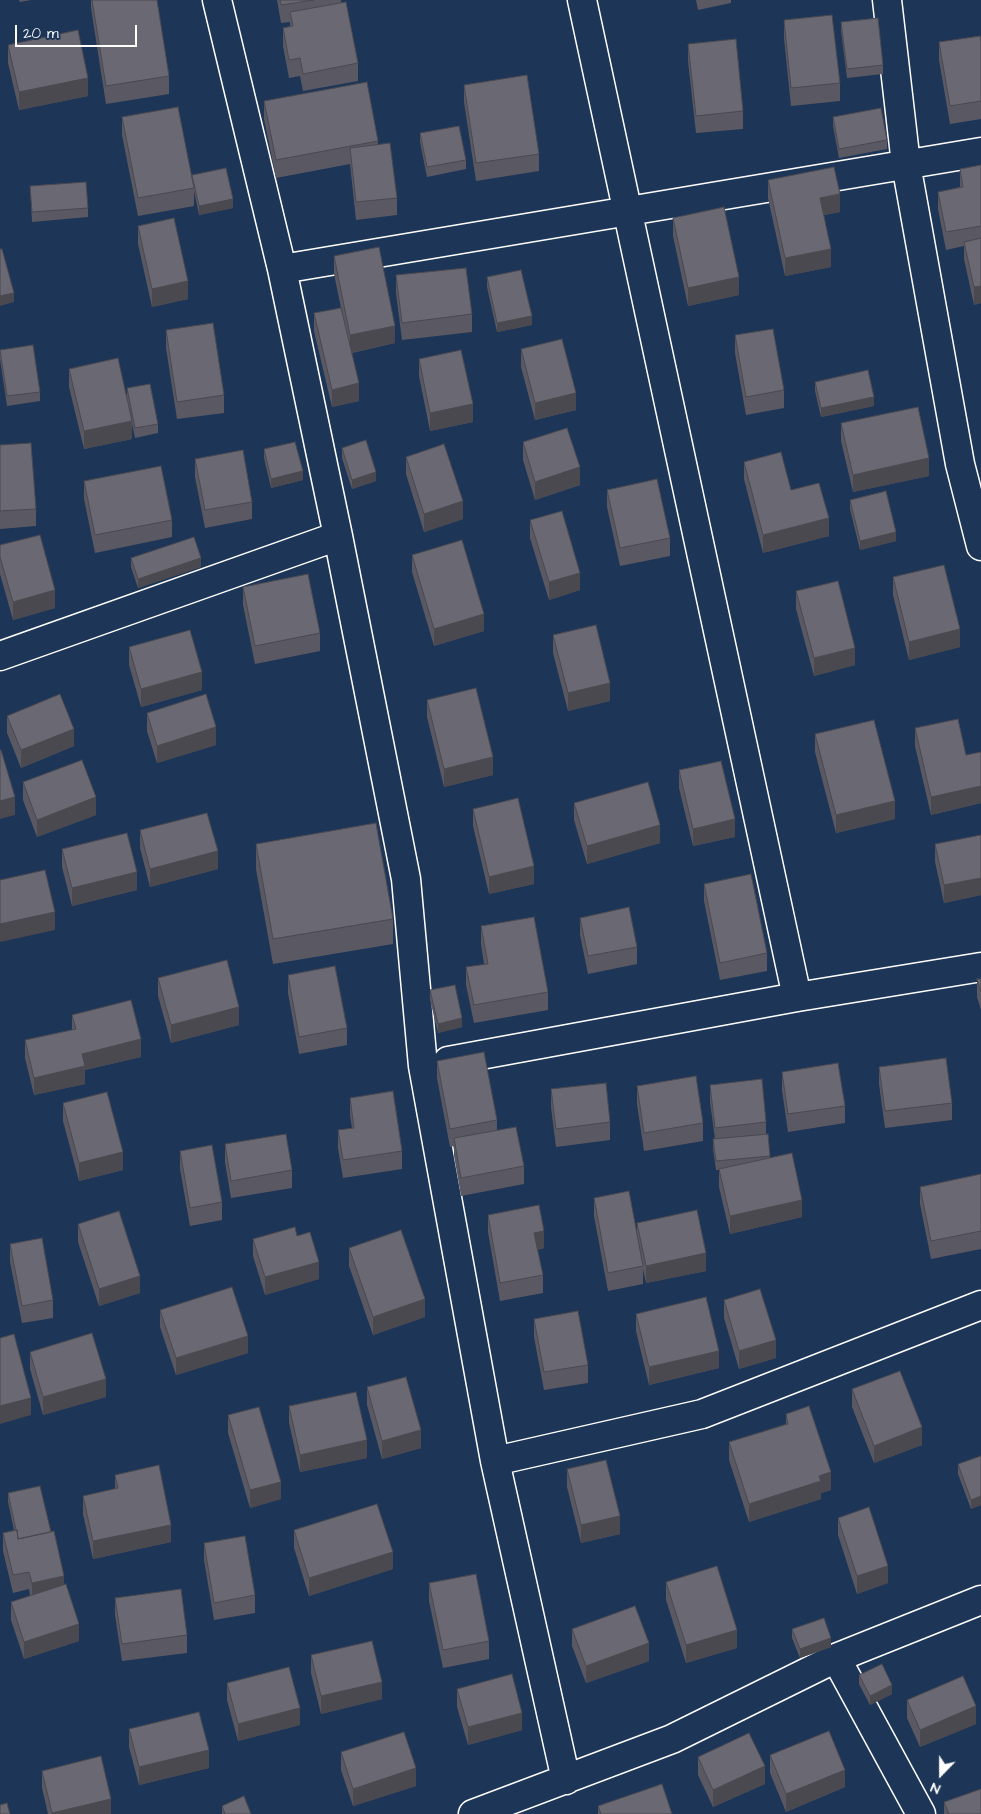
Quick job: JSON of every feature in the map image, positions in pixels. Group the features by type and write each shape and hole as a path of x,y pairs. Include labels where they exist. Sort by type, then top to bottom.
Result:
{"street":[{"path":"217,0 282,269 338,536 406,879 423,1066 495,1461 566,1780"},
{"path":"582,0 797,997"},
{"path":"887,0 906,164 960,464 981,546"},
{"path":"282,269 981,152"},
{"path":"0,656 338,536"},
{"path":"423,1066 797,997 981,967"},
{"path":"495,1461 702,1414 981,1305"},
{"path":"473,1814 672,1739 836,1658 981,1600"},
{"path":"836,1658 921,1814"}],"building":[{"path":"92,0 157,0 169,76 106,86"},
{"path":"280,0 314,0 281,5"},
{"path":"346,2 358,63 303,74 300,58 289,60 283,28 293,26 290,12"},
{"path":"832,15 840,83 791,88 784,20"},
{"path":"878,18 883,65 847,69 841,22"},
{"path":"78,30 88,78 19,92 8,45"},
{"path":"980,36 981,101 950,106 939,42"},
{"path":"736,39 743,111 696,116 688,44"},
{"path":"527,75 539,154 476,163 464,85"},
{"path":"367,82 378,141 276,160 264,101"},
{"path":"178,107 194,188 138,198 122,117"},
{"path":"881,108 887,140 839,149 833,117"},
{"path":"459,126 466,160 427,167 420,133"},
{"path":"390,143 397,198 356,202 350,148"},
{"path":"981,165 981,226 946,232 938,192 963,187 960,169"},
{"path":"834,167 840,194 820,198 831,249 785,258 768,180"},
{"path":"226,168 233,199 199,206 192,175"},
{"path":"86,182 88,208 32,212 30,186"},
{"path":"724,207 739,277 688,288 673,218"},
{"path":"174,218 188,281 152,289 138,226"},
{"path":"981,238 981,286 974,287 964,242"},
{"path":"379,247 395,326 350,335 334,256"},
{"path":"0,249 2,249 14,293 0,296"},
{"path":"466,268 472,314 402,323 396,275"},
{"path":"521,270 532,316 497,323 487,277"},
{"path":"341,308 359,383 332,390 314,313"},
{"path":"213,323 224,395 177,402 166,330"},
{"path":"773,329 784,390 746,397 735,335"},
{"path":"562,339 576,393 535,403 521,349"},
{"path":"33,345 40,392 7,396 0,350"},
{"path":"461,350 473,404 430,413 419,359"},
{"path":"118,358 132,421 84,431 69,369"},
{"path":"868,370 874,397 821,408 815,382"},
{"path":"150,384 158,424 135,428 127,388"},
{"path":"918,407 929,458 853,475 841,423"},
{"path":"567,428 580,467 535,482 523,442"},
{"path":"366,440 376,472 352,480 342,448"},
{"path":"295,442 303,471 271,479 264,449"},
{"path":"31,443 36,509 0,511 0,445"},
{"path":"444,444 463,501 424,514 406,457"},
{"path":"243,450 252,502 205,510 195,459"},
{"path":"781,452 791,490 819,483 829,518 763,535 744,462"},
{"path":"161,466 172,520 95,535 84,481"},
{"path":"657,479 670,538 620,548 607,490"},
{"path":"886,491 896,532 860,541 850,500"},
{"path":"562,511 580,573 549,582 530,520"},
{"path":"40,535 55,590 13,602 0,557 0,545"},
{"path":"194,537 201,558 138,579 131,558"},
{"path":"462,540 484,614 434,629 412,555"},
{"path":"944,565 960,629 909,642 893,577"},
{"path":"308,574 320,633 255,646 243,587"},
{"path":"838,581 855,648 814,658 796,591"},
{"path":"596,625 610,683 568,693 553,635"},
{"path":"190,630 202,672 141,689 129,647"},
{"path":"476,688 493,757 444,769 427,700"},
{"path":"60,694 74,729 21,750 7,716"},
{"path":"206,694 216,727 157,746 147,713"},
{"path":"958,719 966,755 981,752 981,786 931,797 915,728"},
{"path":"874,720 895,801 836,815 815,734"},
{"path":"0,750 15,797 0,801"},
{"path":"82,760 96,797 37,820 23,782"},
{"path":"721,761 735,819 693,829 679,770"},
{"path":"648,782 660,825 587,846 574,803"},
{"path":"518,798 534,866 489,877 473,809"},
{"path":"207,813 218,851 150,869 140,830"},
{"path":"376,823 393,919 273,939 256,844"},
{"path":"127,833 137,872 72,888 62,849"},
{"path":"981,835 981,878 944,885 935,844"},
{"path":"45,870 55,912 0,924 0,880"},
{"path":"751,874 767,953 720,963 704,884"},
{"path":"629,907 637,947 588,956 580,918"},
{"path":"534,917 548,992 474,1005 466,967 488,964 481,926"},
{"path":"227,960 239,1007 171,1025 158,978"},
{"path":"335,966 347,1028 299,1037 288,975"},
{"path":"977,979 981,979 981,992"},
{"path":"455,985 462,1018 438,1024 430,990"},
{"path":"131,1000 141,1039 82,1054 85,1066 34,1078 25,1040 76,1029 72,1015"},
{"path":"484,1052 497,1120 450,1129 437,1061"},
{"path":"946,1058 952,1103 885,1111 879,1067"},
{"path":"838,1063 845,1106 788,1114 782,1072"},
{"path":"696,1076 703,1123 644,1133 637,1086"},
{"path":"762,1079 766,1122 715,1128 710,1085"},
{"path":"606,1083 610,1122 556,1129 551,1089"},
{"path":"393,1091 402,1151 343,1160 338,1130 354,1128 350,1098"},
{"path":"107,1092 123,1152 79,1163 63,1103"},
{"path":"516,1127 524,1166 461,1178 454,1138"},
{"path":"286,1134 292,1170 231,1181 225,1144"},
{"path":"768,1134 770,1156 716,1161 713,1139"},
{"path":"212,1145 222,1202 190,1208 180,1151"},
{"path":"792,1153 802,1200 730,1216 719,1169"},
{"path":"981,1174 981,1231 931,1241 920,1187"},
{"path":"629,1191 643,1266 608,1273 594,1198"},
{"path":"539,1205 544,1231 534,1233 543,1275 500,1283 488,1215"},
{"path":"697,1210 706,1253 646,1266 637,1223"},
{"path":"119,1211 140,1276 99,1289 78,1224"},
{"path":"295,1227 297,1236 310,1232 319,1262 265,1277 253,1239"},
{"path":"401,1230 425,1299 373,1317 349,1248"},
{"path":"42,1238 53,1300 22,1306 10,1244"},
{"path":"232,1287 248,1336 176,1358 160,1310"},
{"path":"760,1289 776,1340 739,1351 724,1300"},
{"path":"706,1297 719,1351 649,1367 636,1314"},
{"path":"578,1311 588,1365 544,1372 534,1319"},
{"path":"92,1333 106,1379 43,1397 30,1352"},
{"path":"14,1334 31,1398 0,1406 0,1338"},
{"path":"900,1371 922,1427 874,1446 852,1389"},
{"path":"406,1377 421,1430 382,1441 367,1387"},
{"path":"356,1392 367,1440 300,1455 289,1406"},
{"path":"809,1406 831,1472 819,1476 821,1481 749,1504 729,1442 788,1424 786,1414"},
{"path":"259,1407 281,1482 250,1490 228,1415"},
{"path":"981,1456 981,1496 971,1500 958,1464"},
{"path":"606,1460 620,1516 581,1525 567,1469"},
{"path":"159,1465 171,1525 93,1541 83,1496 118,1488 115,1475"},
{"path":"40,1486 51,1532 18,1539 8,1493"},
{"path":"377,1504 393,1552 309,1578 294,1530"},
{"path":"869,1507 888,1566 857,1576 838,1518"},
{"path":"17,1530 18,1539 54,1531 64,1576 32,1583 29,1572 13,1575 3,1533"},
{"path":"245,1536 255,1595 214,1603 204,1543"},
{"path":"717,1566 737,1630 686,1645 666,1582"},
{"path":"476,1574 489,1641 443,1650 429,1583"},
{"path":"66,1584 79,1624 24,1642 11,1602"},
{"path":"181,1589 187,1635 122,1644 115,1598"},
{"path":"635,1606 649,1643 586,1666 572,1629"},
{"path":"824,1618 831,1638 800,1649 792,1629"},
{"path":"372,1641 382,1682 321,1696 311,1655"},
{"path":"882,1664 892,1685 870,1696 859,1675"},
{"path":"289,1667 300,1708 238,1724 227,1683"},
{"path":"512,1674 522,1713 468,1727 457,1689"},
{"path":"963,1676 976,1706 920,1730 907,1700"},
{"path":"199,1712 209,1750 139,1767 129,1729"},
{"path":"829,1731 845,1770 786,1794 770,1755"},
{"path":"404,1732 416,1768 353,1789 341,1752"},
{"path":"749,1733 765,1766 713,1790 698,1757"},
{"path":"101,1756 111,1799 52,1813 42,1771"},
{"path":"662,1784 672,1814 601,1814 598,1806"},
{"path":"981,1789 981,1814 949,1814 944,1802"},
{"path":"244,1796 251,1814 225,1814 222,1806"},
{"path":"7,1803 10,1814 0,1814 0,1805"}]}
